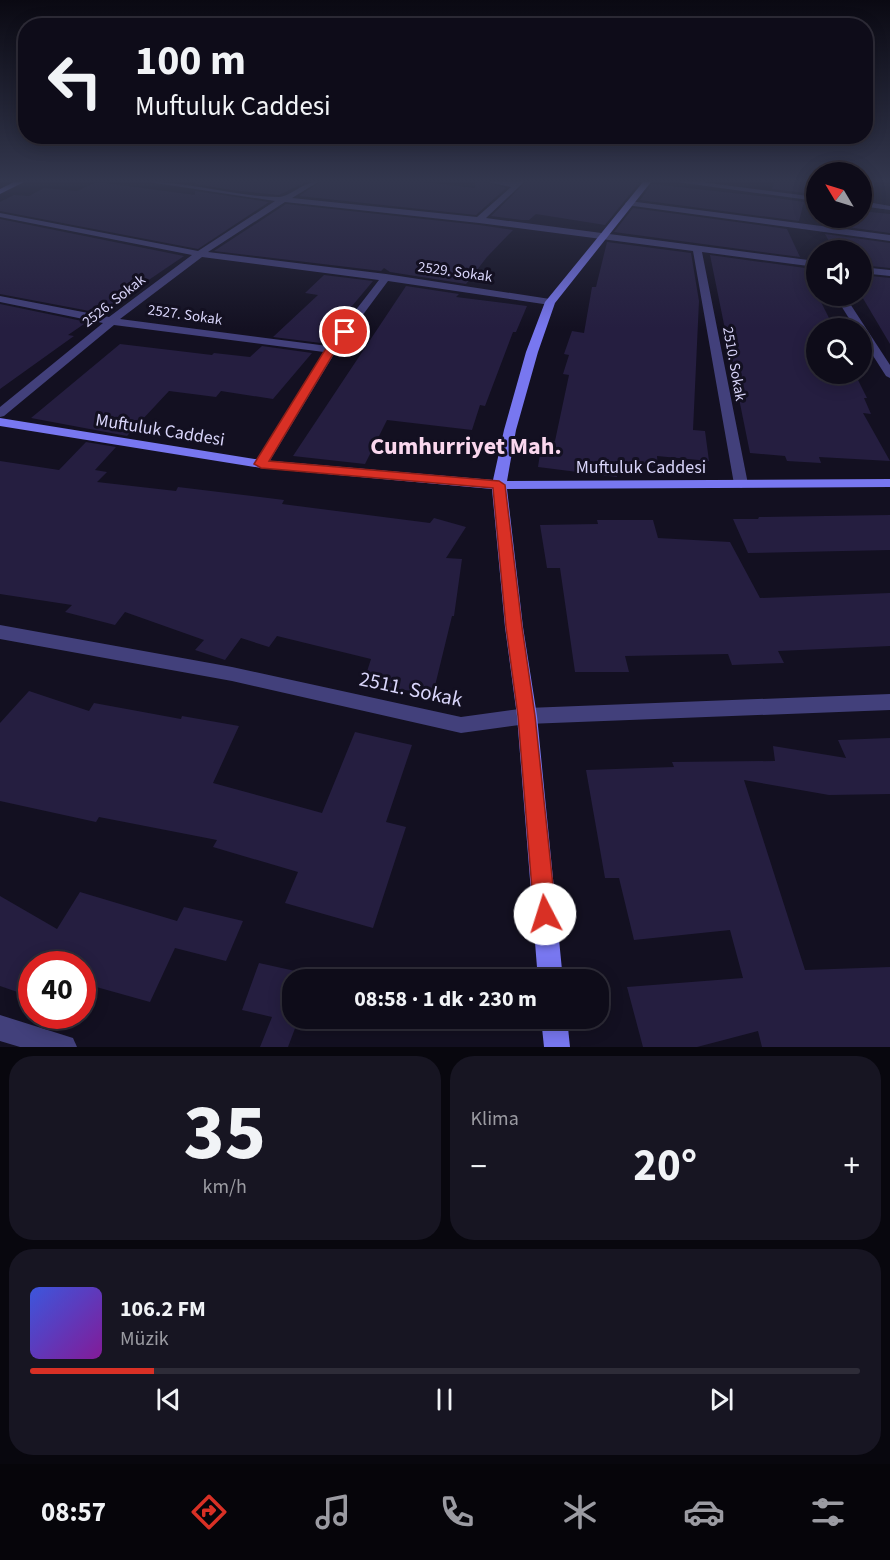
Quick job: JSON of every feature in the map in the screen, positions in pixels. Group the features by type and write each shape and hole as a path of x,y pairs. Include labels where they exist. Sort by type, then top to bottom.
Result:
{"street":[{"name":"2529. Sokak","path":"82,231 201,254 386,277 550,302"},
{"name":"2526. Sokak","path":"0,413 111,321 236,231"},
{"path":"557,231 806,263"},
{"path":"550,969 527,716 514,627 499,485 510,430 532,352 550,302 606,231"},
{"path":"837,231 890,238"},
{"name":"2510. Sokak","path":"697,249 741,484"},
{"path":"872,271 890,273"},
{"path":"261,464 331,350 386,277"},
{"name":"2527. Sokak","path":"0,299 111,321 331,350"},
{"path":"846,306 890,374"},
{"name":"Muftuluk Caddesi","path":"0,422 261,464 499,485 890,483"},
{"name":"2511. Sokak","path":"0,632 232,674 461,725 527,716 890,702"},
{"path":"0,1028 64,1047"},
{"path":"555,1029 557,1047"}],"building":[{"path":"0,231 59,231 184,256 100,313 0,294"},
{"path":"103,231 225,231 198,249"},
{"path":"245,231 512,231 487,257 466,284 390,272 384,268 381,271 214,251"},
{"path":"788,231 800,257 614,232"},
{"path":"825,234 868,240 828,240"},
{"path":"872,241 890,243 890,268 872,266"},
{"path":"607,242 691,253 699,301 693,430 705,431 709,461 657,456 658,467 618,463 617,477 538,467 542,440 555,441 569,375 563,374 569,355 564,354 572,331 584,333 592,287 596,287"},
{"path":"710,255 805,268 806,306 823,306 829,318 806,318 806,384 860,384 871,414 863,413 890,461 819,457 821,463 787,461 785,456 750,453"},
{"path":"324,275 373,281 321,343 273,337 318,295 305,293"},
{"path":"872,276 890,278 890,344 868,306 872,306"},
{"path":"406,286 459,294 456,297 527,306 516,332 513,332 485,406 480,405 472,430 387,420 365,464 293,456"},
{"path":"0,304 87,322 68,335 74,336 0,389"},
{"path":"120,344 250,357 262,346 312,353 273,399 221,391 216,397 169,391 127,436 31,418"},
{"path":"86,442 116,447 95,470 107,472 97,482 176,491 178,487 252,496 284,500 282,504 430,523 434,518 466,527 446,558 462,559 454,616 452,616 433,694 363,684 371,659 277,636 269,647 241,638 225,660 195,650 204,640 125,612 115,625 65,612 72,605 0,594 0,461 59,470"},
{"path":"890,515 890,550 748,553 733,519 758,519 759,517"},
{"path":"597,520 653,520 658,538 730,542 760,598 890,593 890,646 778,651 784,663 732,665 728,654 625,656 629,672 575,672 560,568 547,568 540,525 598,524"},
{"path":"29,691 89,711 94,703 181,719 182,716 239,726 213,783 322,813 355,732 412,745 386,822 406,827 373,928 285,903 298,872 213,847 217,840 99,817 96,822 0,801 0,723"},
{"path":"890,738 890,794 829,795 744,780 805,970 890,967 890,1047 762,1047 758,1031 697,1047 643,1047 627,987 743,978 730,930 634,940 619,878 605,878 586,770 674,767 672,762 775,761 773,746 846,758 838,740"},
{"path":"80,892 177,921 184,907 243,921 226,961 175,948 150,1002 96,987 96,951 18,951 18,992 0,986 0,896 57,929"},
{"path":"259,963 286,969 282,969 282,1029 295,1029 288,1047 260,1047 272,1017 242,1010"}],"district":[{"name":"Cumhurriyet Mah.","path":"466,446"}],"route":[{"path":"345,332 331,350 261,464 499,485 514,627 527,716 545,914"}]}
